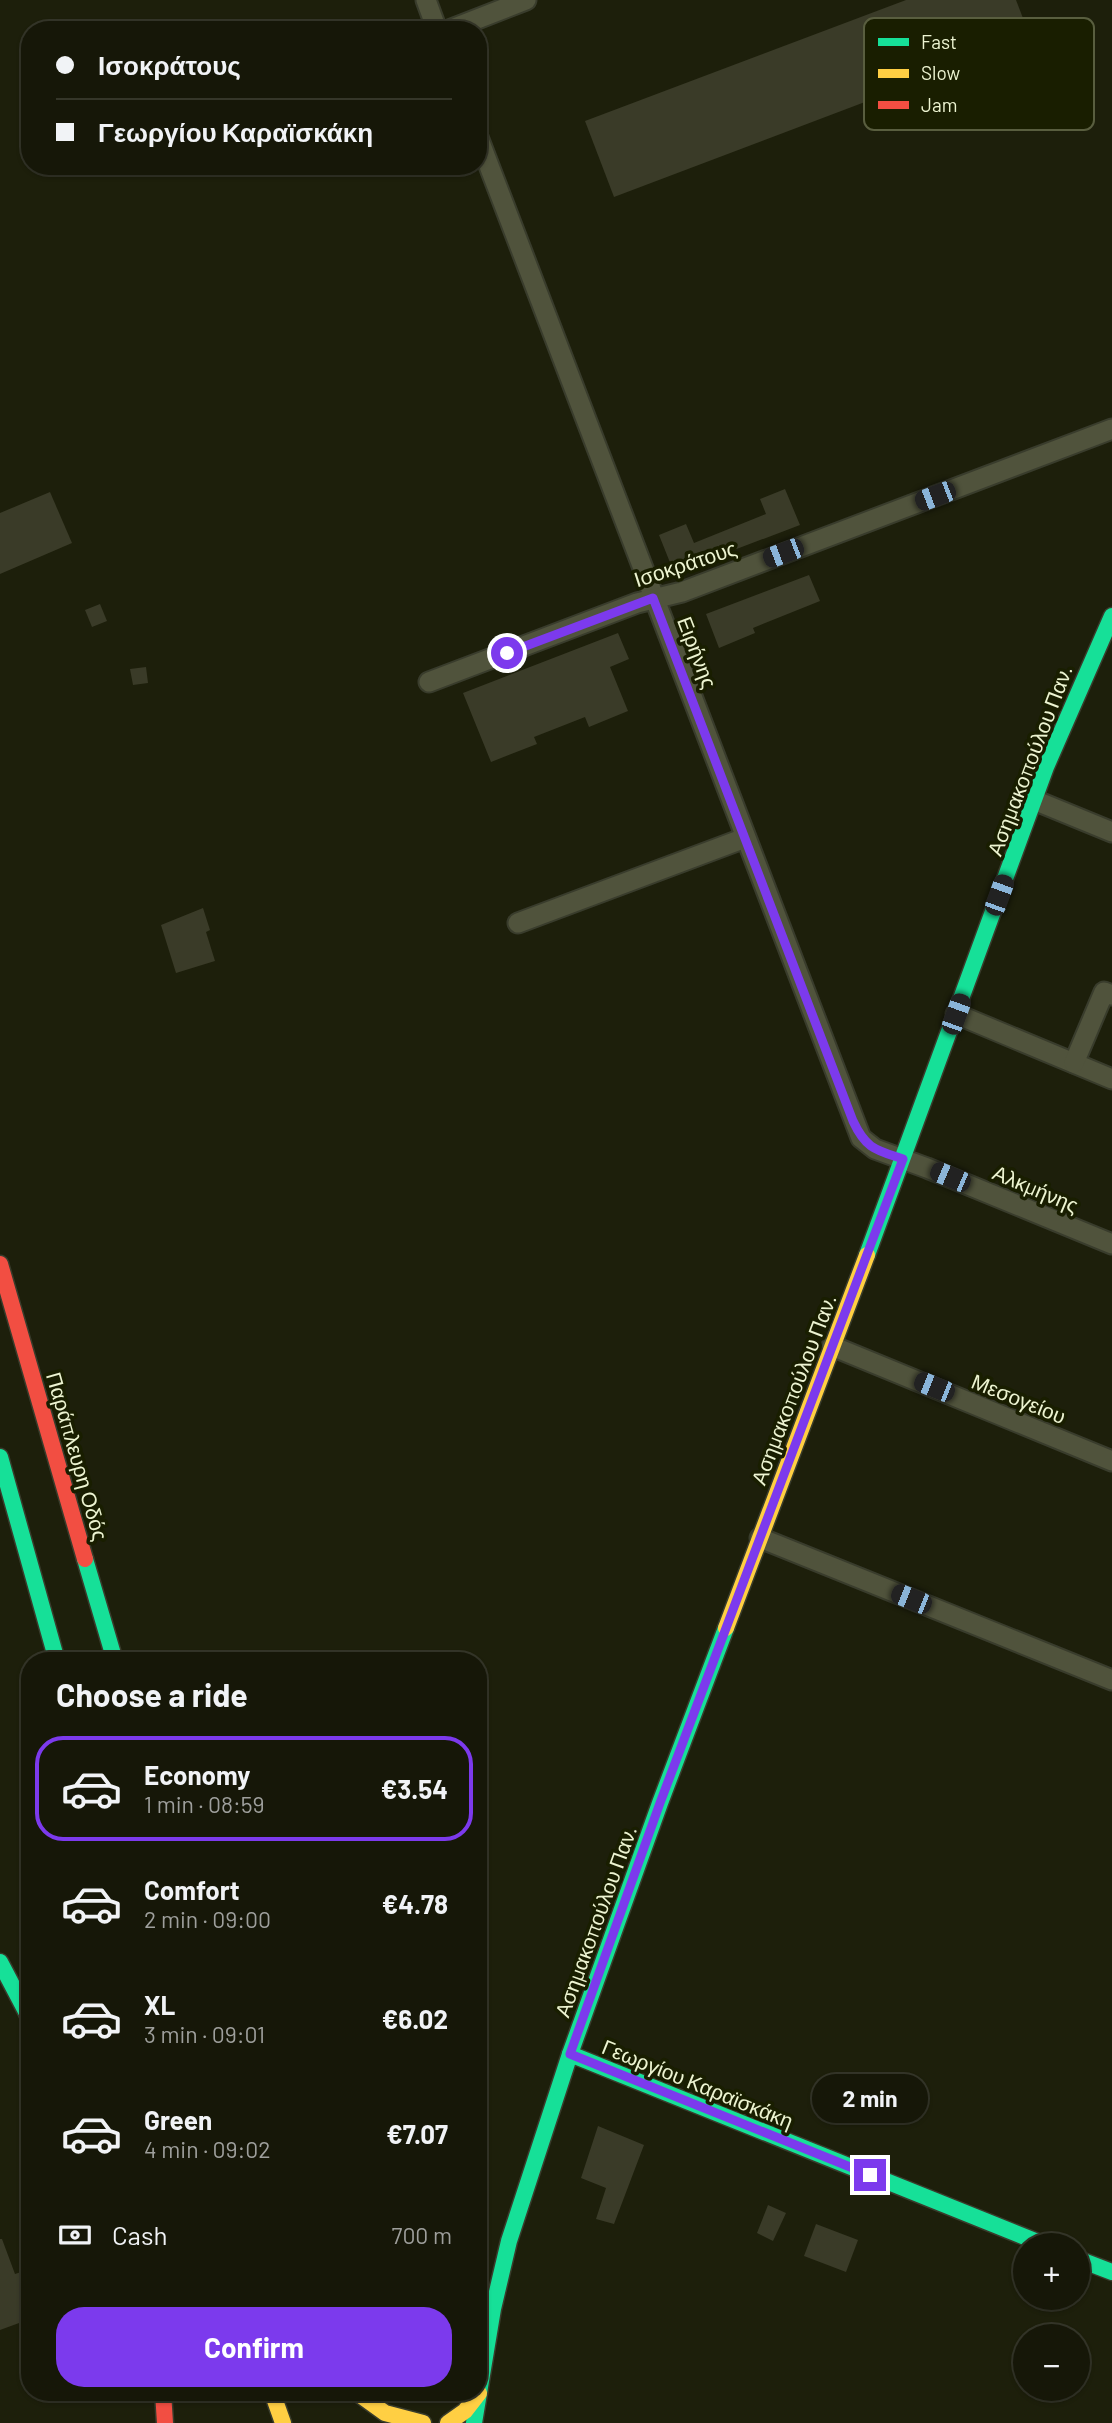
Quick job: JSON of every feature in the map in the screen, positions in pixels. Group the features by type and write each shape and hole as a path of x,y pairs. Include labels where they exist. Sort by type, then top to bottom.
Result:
{"main road":[{"name":"Ασημακοπούλου Παν.","path":"487,2355 501,2272 527,2183 660,1803 903,1159 1034,800 1104,651 1112,615"},
{"name":"Παράπλευρη Οδός","path":"0,1264 112,1652"},
{"path":"0,1457 54,1652"},
{"path":"0,1962 21,2002"},
{"name":"Γεωργίου Καραϊσκάκη","path":"570,2054 1015,2233"},
{"path":"1090,2264 1112,2272"},
{"path":"164,2401 165,2423"},
{"path":"275,2401 283,2423"},
{"path":"367,2401 401,2420 423,2423"},
{"path":"448,2423 465,2411 473,2401"},
{"name":"Ασημακοπούλου Παν.","path":"474,2423 479,2401"},
{"path":"483,2401 486,2423"}],"street":[{"path":"426,0 434,21"},
{"path":"472,21 526,0"},
{"name":"Ειρήνης","path":"487,161 859,1134 871,1147 903,1159"},
{"name":"Ισοκράτους","path":"429,682 653,598 682,592 1112,429"},
{"path":"1034,800 1112,832"},
{"path":"518,923 745,838"},
{"path":"1074,1063 1104,992 1112,995"},
{"path":"956,1014 1112,1079"},
{"name":"Αλκμήνης","path":"903,1159 1112,1244"},
{"name":"Μεσογείου","path":"832,1346 1112,1461"},
{"path":"760,1538 1112,1681"}],"building":[{"path":"906,0 1016,0 1023,18 864,18 864,102 614,197 585,121"},
{"path":"785,489 800,525 673,570 659,535 686,524 694,543 766,514 760,499"},
{"path":"50,492 72,543 0,574 0,513"},
{"path":"809,575 820,601 753,628 755,633 719,648 706,614"},
{"path":"100,604 107,621 92,627 85,610"},
{"path":"618,633 629,659 610,667 628,711 589,727 585,717 534,737 537,744 491,762 463,693"},
{"path":"146,667 148,683 133,685 130,669"},
{"path":"203,908 210,930 206,932 215,961 176,973 161,925"},
{"path":"598,2126 644,2145 614,2224 596,2219 606,2188 581,2178"},
{"path":"768,2205 786,2213 773,2241 757,2233"},
{"path":"816,2224 858,2240 846,2272 804,2256"},
{"path":"2,2239 15,2274 21,2272 21,2322 0,2330"}],"traffic: fast":[{"path":"867,1255 1046,767 1112,616"},
{"path":"0,1457 54,1652"},
{"path":"85,1559 112,1652"},
{"path":"487,2345 509,2241 570,2054 726,1628"},
{"path":"0,1962 21,2002"},
{"path":"570,2054 1015,2233"},
{"path":"1090,2264 1112,2272"},
{"path":"474,2423 478,2401"}],"traffic: slow":[{"path":"726,1628 867,1255"},
{"path":"275,2401 283,2423"},
{"path":"368,2401 385,2413 423,2423"},
{"path":"448,2423 465,2411 473,2401"}],"traffic: jam":[{"path":"0,1264 85,1559"},
{"path":"164,2401 165,2423"}],"route":[{"path":"507,653 653,598 853,1121 861,1138 868,1145 903,1159 660,1803 570,2054 870,2175"}]}
